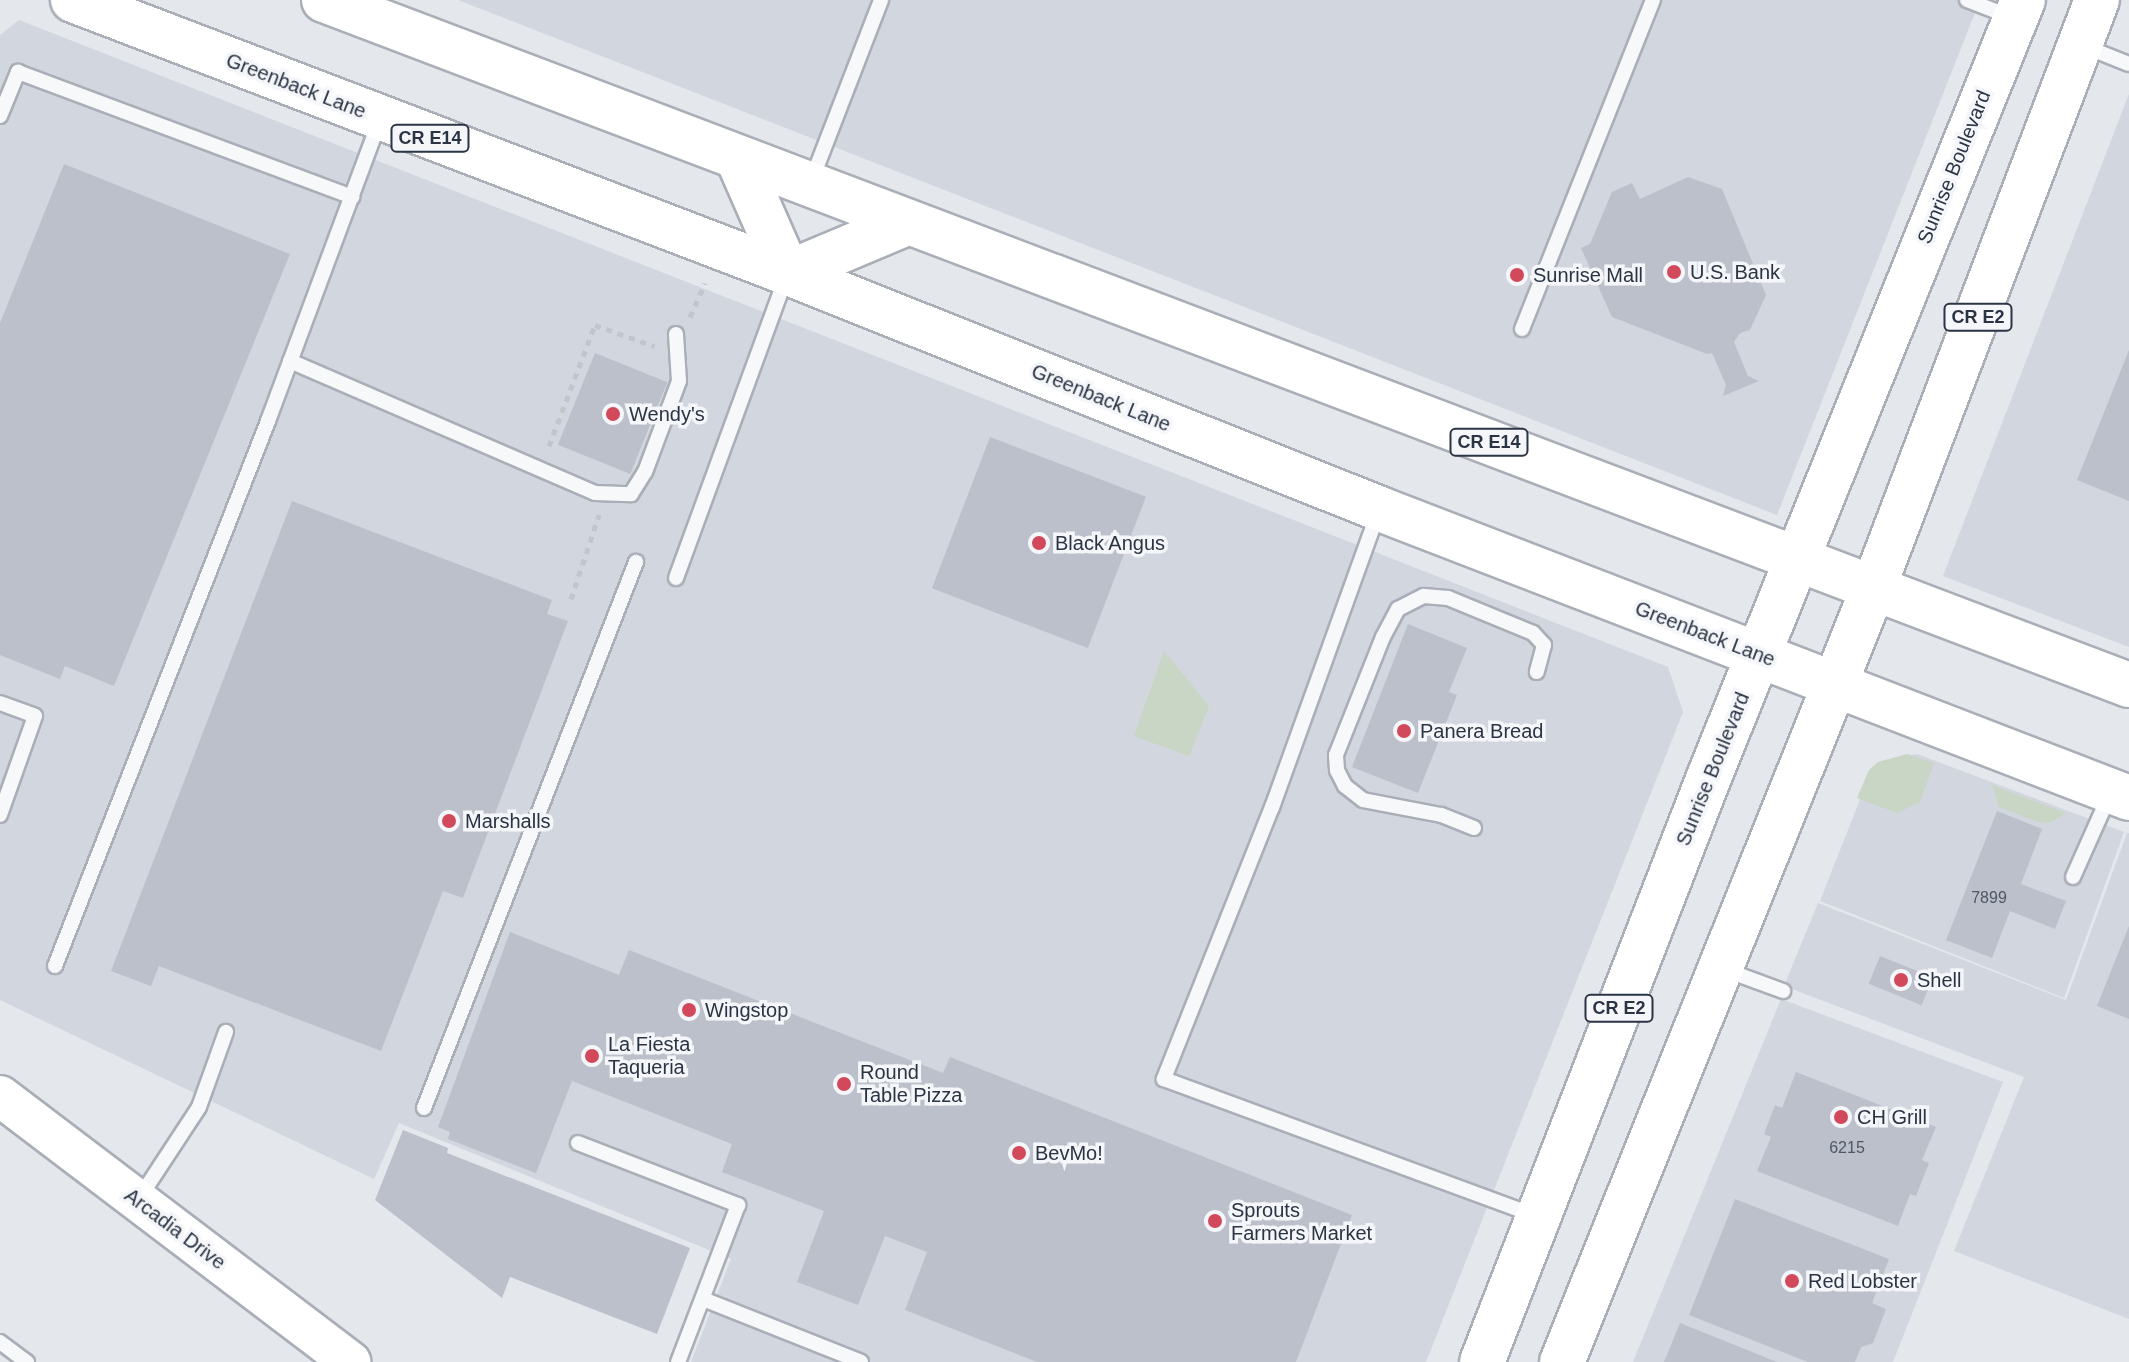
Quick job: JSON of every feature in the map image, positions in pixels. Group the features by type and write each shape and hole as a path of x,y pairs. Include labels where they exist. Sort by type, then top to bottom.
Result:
{"main road":[{"name":"Greenback Lane","path":"73,0 788,273 1380,509 2120,795"},
{"name":"CR E14","path":"324,0 2129,685"},
{"name":"CR E2","path":"1562,1362 1873,589 2097,0"},
{"name":"Sunrise Boulevard","path":"1482,1362 1797,560 2019,9"},
{"path":"738,159 788,273 907,223"}],"street":[{"name":"Arcadia Drive","path":"0,1096 350,1362"}],"lane":[{"path":"810,186 881,0"},
{"path":"1522,329 1653,0"},
{"path":"1967,0 2019,9"},
{"path":"2080,44 2129,64"},
{"path":"0,116 18,72 352,197"},
{"path":"55,966 381,119"},
{"path":"676,578 788,273"},
{"path":"290,361 595,493 631,494 645,472 679,381 673,333"},
{"path":"1380,509 1272,807 1164,1079 1539,1216"},
{"path":"424,1108 636,562"},
{"path":"1474,828 1441,815 1363,800 1345,786 1337,770 1336,755 1377,652 1398,609 1424,596 1448,598 1533,633 1544,645 1537,672"},
{"path":"0,703 35,716 0,815"},
{"path":"2073,877 2120,795"},
{"path":"1722,968 1783,991"},
{"path":"138,1200 199,1107 226,1032"},
{"path":"578,1143 738,1205 678,1362"},
{"path":"703,1299 861,1362"},
{"path":"0,1342 27,1362"}],"path":[{"path":"540,469 595,325 653,347 692,316 706,279"},
{"path":"571,599 605,500"}],"shaded area":[{"name":"Sunrise Mall","path":"458,0 1980,0 1777,515"},
{"path":"19,20 1668,667 1683,712 1426,1362 691,1362 731,1259 399,1123 374,1179 0,1000 0,35"},
{"path":"2129,94 2129,647 1943,576"},
{"path":"1917,754 2124,832 2064,998 1820,901 1872,769 1894,758"},
{"path":"2127,833 2129,1319 1954,1251 2024,1077 1784,986 1818,903 2066,1000"},
{"path":"1781,999 2003,1082 1893,1362 1633,1362"}],"green space":[{"path":"1164,651 1209,706 1189,756 1134,736"},
{"path":"1907,754 1934,763 1920,802 1897,813 1857,798 1869,770 1878,762"},
{"path":"1992,785 2066,813 2052,822 2041,823 1999,807"}],"building":[{"path":"64,164 290,254 114,686 65,666 60,679 0,655 0,323"},
{"name":"U.S. Bank","path":"1688,177 1722,189 1766,295 1750,330 1740,333 1734,342 1748,376 1759,381 1723,396 1726,385 1712,353 1707,354 1612,317 1581,248 1590,244 1612,192 1632,183 1640,199"},
{"path":"2129,350 2129,501 2077,480"},
{"name":"Wendy's","path":"595,353 667,382 630,474 558,445"},
{"name":"Black Angus","path":"990,437 1146,497 1088,648 932,588"},
{"path":"292,501 552,600 547,614 568,621 463,898 443,891 381,1051 159,966 151,986 111,971"},
{"name":"Panera Bread","path":"1408,624 1467,648 1449,692 1457,695 1418,793 1352,767"},
{"name":"Shell","path":"1997,811 2042,829 2021,884 2066,901 2055,929 2010,911 1992,958 1946,940"},
{"path":"2129,926 2129,1019 2097,1006"},
{"path":"510,932 619,975 629,950 943,1073 950,1057 1352,1215 1296,1362 1037,1362 905,1310 927,1252 885,1236 858,1305 797,1282 824,1211 722,1172 732,1144 572,1081 536,1173 448,1139 450,1132 438,1127"},
{"name":"Shell","path":"1880,956 1933,977 1922,1005 1869,984"},
{"path":"1796,1072 1936,1127 1922,1160 1929,1163 1916,1196 1910,1194 1898,1226 1757,1171 1771,1137 1764,1134 1775,1105 1782,1108"},
{"path":"403,1130 448,1148 447,1153 690,1248 657,1334 510,1277 502,1298 375,1200"},
{"name":"Red Lobster","path":"1735,1199 1889,1259 1872,1303 1886,1309 1873,1343 1861,1347 1855,1362 1808,1362 1689,1315"},
{"path":"1680,1323 1777,1362 1664,1362"}],"place":[{"name":"U.S. Bank","path":"1674,272"},
{"name":"Sunrise Mall","path":"1517,275"},
{"name":"Wendy's","path":"613,414"},
{"name":"Black Angus","path":"1039,543"},
{"name":"Panera Bread","path":"1404,731"},
{"name":"Marshalls","path":"449,821"},
{"name":"Shell","path":"1901,980"},
{"name":"Wingstop","path":"689,1010"},
{"name":"La Fiesta Taqueria","path":"592,1056"},
{"name":"Round Table Pizza","path":"844,1084"},
{"name":"CH Grill","path":"1841,1117"},
{"name":"BevMo!","path":"1019,1153"},
{"name":"Sprouts Farmers Market","path":"1215,1221"},
{"name":"Red Lobster","path":"1792,1281"}]}
